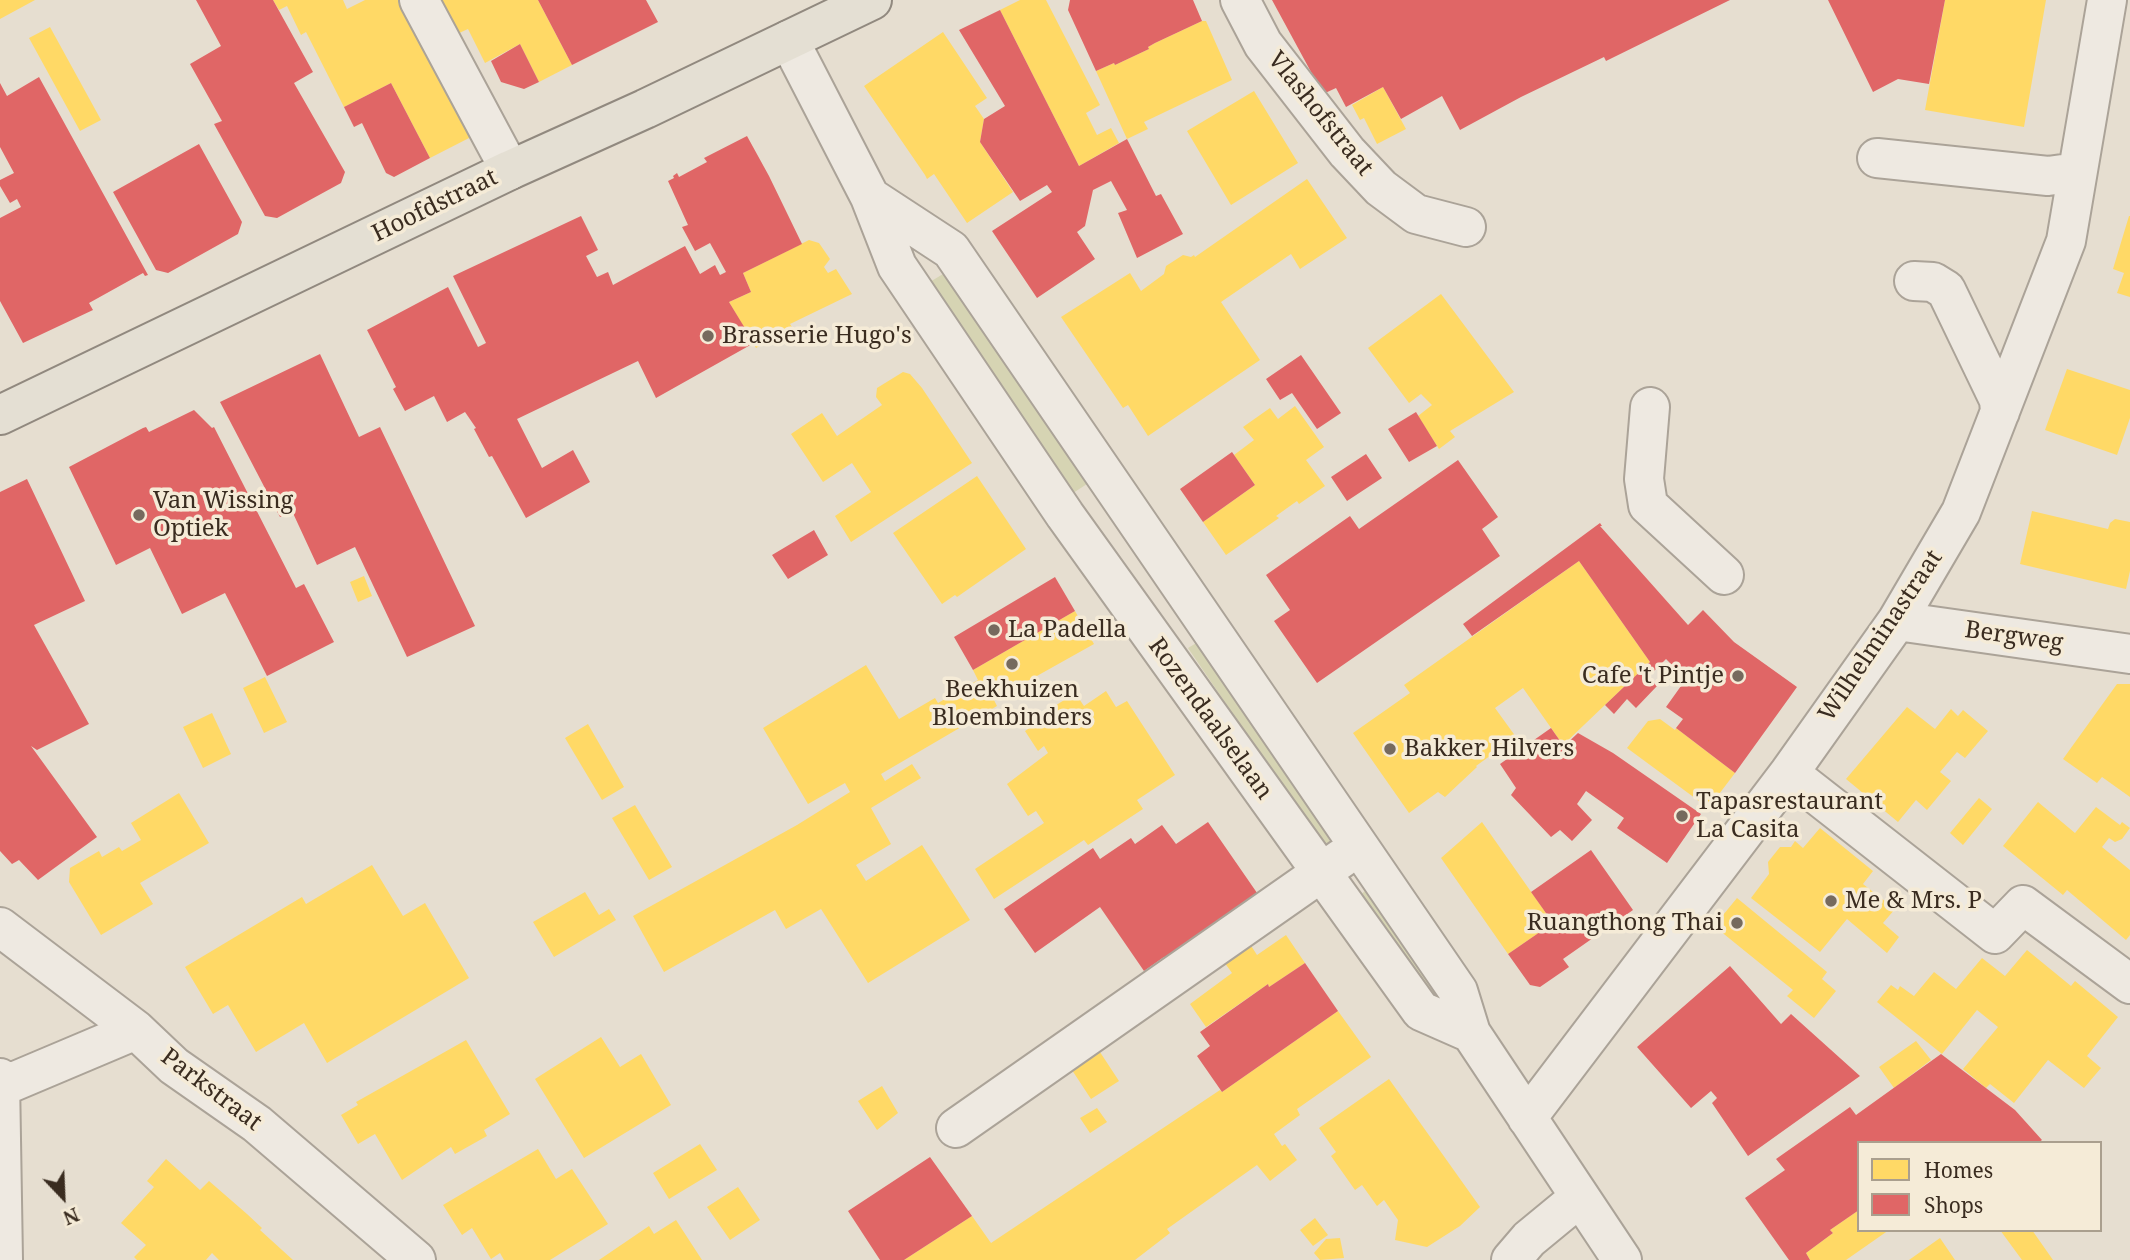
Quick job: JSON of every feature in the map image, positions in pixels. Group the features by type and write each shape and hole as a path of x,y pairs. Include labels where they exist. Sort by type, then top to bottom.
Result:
{"main road":[{"name":"Hoofdstraat","path":"0,415 872,0"}],"street":[{"path":"419,0 510,170"},
{"name":"Vlashofstraat","path":"1240,0 1263,44 1348,152 1381,188 1416,214 1466,227"},
{"name":"Wilhelminastraat","path":"1527,1118 1788,773 1898,621 1961,512 2066,241 2107,0"},
{"name":"Rozendaalselaan","path":"789,40 870,197 897,266 1065,515 1421,1011 1471,1033"},
{"path":"1877,158 2048,176 2077,172"},
{"name":"Rozendaalselaan","path":"870,197 950,250 1458,991 1471,1033 1622,1260"},
{"path":"1914,281 1933,282 1946,290 1995,391 2000,412"},
{"path":"1650,407 1644,479 1648,505 1724,575"},
{"name":"Bergweg","path":"1898,621 2130,654"},
{"path":"1788,773 1995,934 2023,905 2130,984"},
{"path":"956,1128 1358,847"},
{"name":"Parkstraat","path":"0,928 136,1030 174,1066 257,1124 416,1260"},
{"path":"3,1260 1,1082 136,1030"},
{"path":"1511,1260 1529,1239 1580,1197"}],"shaded area":[{"path":"943,274 1087,484 1070,495 925,285"},
{"path":"1203,639 1342,845 1328,854 1188,648"},
{"path":"1371,886 1443,990 1431,999 1359,896"}],"building: Homes":[{"path":"0,0 35,0 0,19"},
{"path":"273,0 343,0 347,9 365,0 399,0 471,137 430,158 391,83 344,107 306,32 301,35 287,6 279,10"},
{"path":"439,0 538,0 572,65 539,82 520,44 485,63 468,29 457,34"},
{"path":"1020,0 1046,0 1100,105 1086,113 1097,135 1111,128 1119,143 1079,166 1000,10"},
{"path":"1945,0 2046,0 2024,127 1925,110"},
{"path":"1206,21 1232,80 1144,122 1148,129 1127,139 1096,71 1149,49 1148,47 1155,43"},
{"path":"50,27 101,120 80,131 29,38"},
{"path":"943,32 987,98 975,106 984,119 980,142 1013,192 967,223 934,174 927,179 864,86"},
{"path":"1383,87 1406,129 1377,144 1364,118 1360,120 1352,105"},
{"path":"1254,91 1298,163 1231,205 1187,131"},
{"path":"1307,179 1347,238 1300,269 1291,254 1221,302 1260,360 1148,436 1128,405 1123,408 1061,317 1130,273 1141,291 1164,274 1166,266 1183,255 1195,257"},
{"path":"2129,216 2130,297 2117,293 2124,273 2113,269"},
{"path":"809,240 819,243 830,259 824,267 828,273 836,269 852,294 790,324 792,327 756,348 729,302 751,292 743,273"},
{"path":"1441,294 1514,392 1450,431 1455,437 1439,449 1418,416 1432,405 1421,394 1409,403 1368,348"},
{"path":"2067,369 2130,390 2130,418 2117,455 2045,430"},
{"path":"903,372 910,374 922,388 972,463 851,542 835,516 871,492 852,463 823,482 791,434 822,413 837,436 882,405 876,397 877,388"},
{"path":"1295,406 1324,447 1306,460 1325,486 1299,504 1297,501 1276,516 1279,518 1226,555 1203,522 1255,485 1234,455 1254,440 1243,427 1270,408 1278,419"},
{"path":"977,476 1026,549 957,597 955,595 942,604 893,533"},
{"path":"2032,511 2108,529 2115,519 2130,522 2130,571 2126,589 2020,564"},
{"path":"1579,561 1650,662 1563,745 1523,688 1495,708 1516,737 1476,766 1445,797 1438,792 1409,813 1353,733 1410,693 1404,685"},
{"path":"364,576 372,596 358,602 350,582"},
{"path":"1075,611 1094,644 994,700 997,706 881,774 885,781 912,764 921,778 871,808 891,844 856,865 866,881 922,845 970,920 868,983 821,909 786,929 775,910 664,972 633,916 797,825 850,792 845,783 808,804 763,728 866,665 899,719 935,698 938,703 978,680 973,670"},
{"path":"265,677 287,722 264,733 243,688"},
{"path":"2117,684 2130,684 2130,797 2102,777 2097,783 2063,759"},
{"path":"1106,691 1116,707 1127,701 1175,775 1137,800 1143,809 1088,845 1084,840 994,899 975,869 1044,823 1036,811 1028,816 1007,784 1048,753 1044,746 1038,751 1025,731 1046,717 1044,713 1075,693 1084,706"},
{"path":"1907,707 1935,729 1951,709 1958,716 1963,710 1988,731 1965,758 1957,752 1940,772 1951,781 1927,810 1916,800 1898,822 1846,779"},
{"path":"212,713 231,754 203,768 183,727"},
{"path":"1660,719 1735,773 1713,802 1703,804 1627,748 1648,721"},
{"path":"588,724 624,787 602,800 565,738"},
{"path":"179,793 209,843 140,883 153,904 101,935 69,882 70,868 99,851 102,857 119,847 122,851 141,840 131,823"},
{"path":"1979,798 1992,809 1963,845 1950,833"},
{"path":"2038,802 2075,833 2096,807 2120,825 2122,822 2130,828 2122,839 2115,842 2109,838 2102,847 2130,870 2130,935 2126,940 2067,890 2063,895 2003,846"},
{"path":"635,805 672,867 649,880 612,818"},
{"path":"1482,822 1553,923 1508,954 1441,858"},
{"path":"1820,828 1873,871 1863,884 1895,909 1883,923 1899,937 1887,953 1847,919 1820,952 1751,898 1769,874 1768,862 1780,847 1791,847 1795,841 1803,848"},
{"path":"372,865 403,916 425,903 469,978 327,1063 304,1023 256,1052 228,1005 213,1014 185,967 302,897 306,904"},
{"path":"585,892 599,915 609,909 616,920 554,957 533,922"},
{"path":"1737,898 1827,972 1822,979 1836,991 1814,1018 1787,996 1793,990 1714,926"},
{"path":"1286,935 1305,963 1269,987 1268,984 1206,1027 1190,1004 1232,973 1222,959 1248,941 1257,955"},
{"path":"2027,950 2071,986 2075,981 2118,1017 2087,1056 2101,1068 2084,1088 2048,1060 2014,1103 1990,1084 1986,1088 1963,1069 1998,1027 1977,1010 1942,1054 1877,1002 1891,985 1898,990 1900,986 1914,996 1934,972 1956,989 1982,958 2005,976"},
{"path":"1338,1011 1371,1057 1297,1109 1300,1115 1274,1134 1297,1160 1270,1181 1257,1165 1167,1229 1170,1233 1135,1260 904,1260 972,1216 991,1243 1220,1090 1222,1092"},
{"path":"601,1037 620,1067 641,1054 671,1105 584,1158 535,1079"},
{"path":"466,1040 510,1114 484,1130 487,1136 455,1154 451,1147 402,1180 375,1134 358,1144 341,1115 358,1105 356,1102"},
{"path":"1916,1041 1931,1060 1894,1088 1879,1067"},
{"path":"1096,1046 1119,1081 1091,1099 1068,1064"},
{"path":"1389,1079 1480,1207 1460,1226 1427,1247 1395,1240 1398,1220 1384,1200 1377,1206 1362,1185 1355,1190 1331,1156 1336,1152 1319,1128"},
{"path":"882,1086 898,1113 877,1130 858,1101"},
{"path":"1097,1108 1107,1122 1090,1133 1080,1118"},
{"path":"700,1144 717,1170 669,1199 653,1173"},
{"path":"538,1149 556,1179 572,1169 608,1224 550,1260 504,1260 500,1253 491,1259 472,1228 462,1235 443,1205"},
{"path":"166,1159 200,1190 209,1181 293,1260 219,1260 212,1253 206,1260 137,1260 134,1257 146,1245 121,1223 154,1187 147,1181"},
{"path":"738,1187 760,1220 730,1240 707,1207"},
{"path":"1857,1211 1857,1232 1886,1232 1846,1260 1810,1260 1806,1253 1833,1233 1830,1230"},
{"path":"1315,1218 1328,1235 1313,1246 1300,1230"},
{"path":"676,1220 702,1260 599,1260 649,1226 654,1234"},
{"path":"2001,1232 2033,1232 2053,1260 2022,1260"},
{"path":"1340,1238 1344,1258 1320,1260 1314,1253 1326,1239"},
{"path":"1940,1238 1955,1260 1909,1260"}],"building: Shops":[{"path":"196,0 273,0 313,72 294,83 345,172 341,183 277,218 265,216 214,124 222,121 190,64 221,46"},
{"path":"538,0 646,0 658,22 572,65"},
{"path":"1070,0 1193,0 1202,21 1155,43 1148,47 1149,49 1096,71 1068,10"},
{"path":"1272,0 1730,0 1606,61 1604,57 1460,130 1442,96 1401,119 1383,87 1346,107 1336,88 1323,94"},
{"path":"1828,0 1945,0 1929,84 1898,79 1873,92"},
{"path":"1000,10 1079,166 1127,139 1156,196 1161,194 1183,234 1137,258 1118,213 1127,210 1111,181 1093,190 1085,226 1077,232 1095,259 1037,298 992,231 1052,192 1047,185 1020,201 980,142 984,119 1005,106 959,30"},
{"path":"520,44 539,82 524,89 501,82 491,61"},
{"path":"39,77 148,275 143,273 89,303 93,310 23,343 0,301 0,218 21,207 17,199 10,203 0,186 0,180 14,173 0,147 0,83 7,96"},
{"path":"391,83 430,158 394,177 386,173 362,123 354,127 344,107"},
{"path":"747,136 802,244 743,273 751,292 729,302 754,343 656,398 638,361 517,419 542,468 573,450 590,482 526,518 465,412 447,422 434,396 405,411 367,330 448,287 478,347 486,343 453,276 581,216 598,250 586,256 597,277 608,272 613,285 685,246 700,274 715,265 720,275 726,272 710,243 695,251 682,227 688,225 668,181 677,173 679,177 707,162 704,158"},
{"path":"199,144 242,222 238,234 168,273 156,270 113,192"},
{"path":"320,354 359,437 380,427 475,626 407,657 355,547 317,565 292,511 280,517 220,402"},
{"path":"1301,355 1341,413 1317,429 1292,393 1280,400 1266,379"},
{"path":"194,410 214,427 296,588 304,584 334,642 267,676 225,593 182,614 150,548 116,565 69,467 143,428 146,427 149,432"},
{"path":"1416,412 1437,446 1409,462 1388,429"},
{"path":"1232,452 1255,485 1203,522 1180,489"},
{"path":"1366,454 1382,478 1347,501 1331,477"},
{"path":"1458,460 1498,517 1482,529 1500,556 1317,683 1274,621 1290,610 1266,575 1350,516 1359,529"},
{"path":"27,479 85,601 34,625 89,724 37,750 31,746 97,837 38,880 19,860 12,864 0,851 0,492"},
{"path":"1600,523 1688,625 1703,610 1734,642 1797,687 1735,773 1676,728 1683,719 1666,707 1686,679 1666,659 1648,677 1657,686 1636,708 1627,699 1614,714 1605,705 1650,662 1579,561 1472,636 1463,624"},
{"path":"814,530 828,555 788,579 772,555"},
{"path":"1055,577 1075,611 973,670 954,637"},
{"path":"1551,728 1563,745 1548,761 1578,733 1613,753 1701,814 1667,863 1617,828 1624,818 1586,791 1577,804 1592,820 1572,841 1560,830 1551,837 1511,795 1516,788 1500,764"},
{"path":"1208,822 1264,903 1172,967 1164,957 1144,971 1100,907 1035,953 1004,909 1093,848 1100,859 1131,838 1135,844 1162,825 1176,844"},
{"path":"1591,850 1633,910 1563,959 1569,967 1540,987 1530,985 1508,954 1553,923 1531,892"},
{"path":"1305,963 1338,1011 1222,1092 1197,1056 1210,1046 1200,1032 1268,984 1269,987"},
{"path":"1730,966 1781,1024 1791,1014 1860,1076 1748,1156 1712,1103 1717,1098 1711,1091 1691,1108 1637,1047"},
{"path":"1941,1054 2015,1110 2042,1140 1857,1141 1857,1211 1830,1230 1833,1233 1806,1253 1810,1260 1789,1260 1745,1198 1785,1170 1776,1159 1850,1107 1856,1115"},
{"path":"930,1157 972,1216 904,1260 880,1260 848,1211"}],"place":[{"name":"Brasserie Hugo's","path":"708,336"},
{"name":"Van Wissing Optiek","path":"139,515"},
{"name":"La Padella","path":"994,630"},
{"name":"Beekhuizen Bloembinders","path":"1012,664"},
{"name":"Cafe 't Pintje","path":"1738,676"},
{"name":"Bakker Hilvers","path":"1390,749"},
{"name":"Tapasrestaurant La Casita","path":"1682,816"},
{"name":"Me & Mrs. P","path":"1831,901"},
{"name":"Ruangthong Thai","path":"1737,923"}]}
